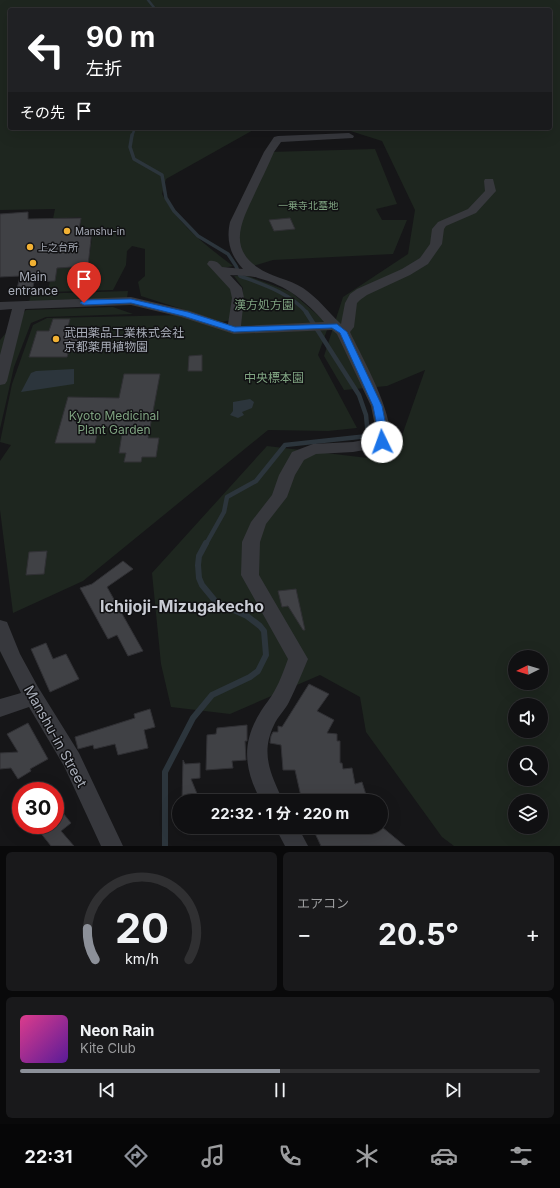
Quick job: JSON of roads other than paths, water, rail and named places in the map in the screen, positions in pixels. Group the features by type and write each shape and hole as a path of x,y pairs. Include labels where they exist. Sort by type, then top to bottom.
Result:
{"street":[{"path":"268,794 262,783 256,761 256,744 265,721 282,696 298,659 250,575 251,542 259,522 279,497 298,456 313,449 353,447 382,442 381,421 378,406 338,329 325,313 308,298 292,287 261,274 250,267 234,245 232,233 269,152 278,139 319,133 350,136"},
{"path":"0,306 131,301 185,314 234,330 338,329 347,327 351,303 355,298 362,292 400,275 424,261 436,244 438,229 446,222 477,207 490,191 489,181"},
{"path":"234,330 238,298 236,288 220,268 261,274"},
{"path":"0,381 20,305"},
{"name":"Manshu-in Street","path":"0,627 11,656 72,760 112,846"},
{"path":"0,708 34,697"},
{"path":"290,834 297,846"}],"waterway":[{"path":"148,0 154,8"},
{"path":"132,136 134,130"},
{"path":"132,135 130,147 134,159 162,175 166,198 174,211 198,236 228,254 236,266 240,276 276,290 293,300 306,312"},
{"path":"206,544 224,512 227,497 256,481 285,445 368,436 366,415 359,395 306,312"},
{"path":"165,846 165,772 193,718 212,695 250,677 258,671 266,655 264,631 260,626 247,616 216,602 202,585 199,578 198,565 199,556 206,543"}],"place":[{"name":"Manshu-in","path":"67,231"},
{"name":"上之台所","path":"30,247"},
{"name":"Main entrance","path":"33,263"},
{"name":"武田薬品工業株式会社 京都薬用植物園","path":"56,339"}],"district":[{"name":"Ichijoji-Mizugakecho","path":"182,606"}],"park label":[{"name":"一乗寺北墓地","path":"308,205"},
{"name":"漢方処方園","path":"264,304"},
{"name":"中央標本園","path":"274,377"},
{"name":"Kyoto Medicinal Plant Garden","path":"114,422"}]}
